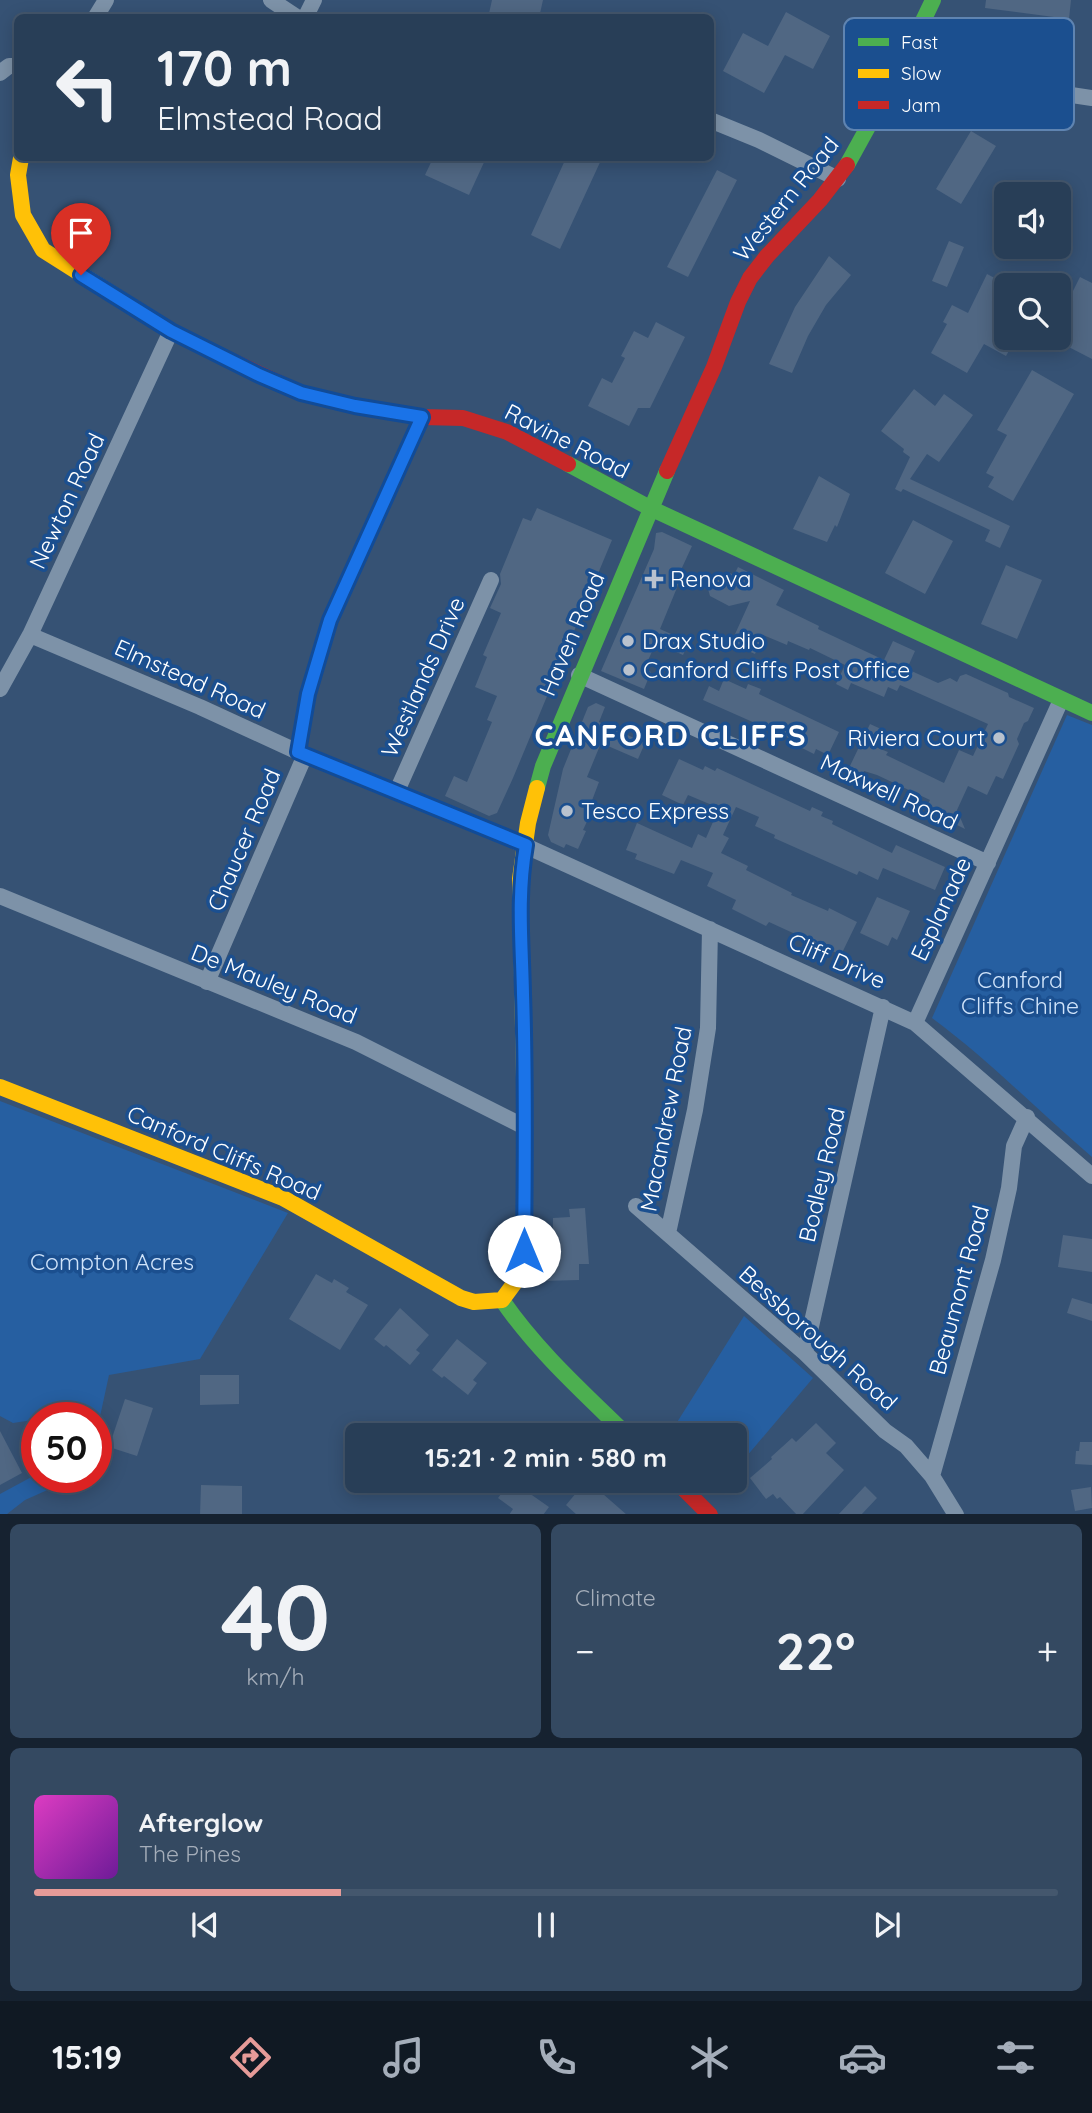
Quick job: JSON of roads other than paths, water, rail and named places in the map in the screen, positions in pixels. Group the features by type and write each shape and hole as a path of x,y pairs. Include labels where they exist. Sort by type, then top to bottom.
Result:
{"street":[{"path":"271,0 292,14"},
{"name":"Western Road","path":"924,18 933,0"},
{"path":"1074,95 1092,98"},
{"path":"714,122 760,140 838,178"},
{"name":"Western Road","path":"650,508 714,367 738,302 750,278 838,178 868,130"},
{"name":"Ravine Road","path":"20,161 18,175 23,215 43,250 171,331 301,393 355,406 422,417 463,418 507,432 650,508 1086,710"},
{"name":"Newton Road","path":"0,689 30,635 171,331"},
{"name":"Chaucer Road","path":"207,982 302,753 308,694 330,620 422,417"},
{"name":"Haven Road","path":"502,1300 516,1281 524,1251 523,992 519,914 520,879 528,823 542,766 650,508"},
{"name":"Westlands Drive","path":"397,791 491,580"},
{"name":"Elmstead Road","path":"30,635 302,753 526,845"},
{"name":"Maxwell Road","path":"579,675 988,863"},
{"name":"Esplanade","path":"915,1023 1061,700"},
{"name":"Cliff Drive","path":"526,845 915,1023 1027,1117 1092,1176"},
{"name":"De Mauley Road","path":"0,896 356,1042 525,1127"},
{"name":"Macandrew Road","path":"668,1233 695,1110 708,1028 710,929"},
{"name":"Bodley Road","path":"805,1353 883,1007"},
{"name":"Canford Cliffs Road","path":"0,1087 284,1198 461,1298 474,1302 502,1300"},
{"name":"Beaumont Road","path":"932,1476 993,1260 1009,1188 1014,1146 1027,1117"},
{"name":"Bessborough Road","path":"636,1206 805,1353 885,1431 906,1446 932,1476 956,1514"},
{"path":"502,1300 523,1331 543,1353 615,1423"},
{"path":"688,1493 710,1514"}],"place":[{"name":"Renova","path":"654,579"},
{"name":"Drax Studio","path":"628,641"},
{"name":"Canford Cliffs Post Office","path":"629,670"},
{"name":"Riviera Court","path":"999,738"},
{"name":"Tesco Express","path":"567,811"}],"district":[{"name":"CANFORD CLIFFS","path":"671,736"}],"park label":[{"name":"Canford Cliffs Chine","path":"1020,993"},
{"name":"Compton Acres","path":"112,1262"}]}
